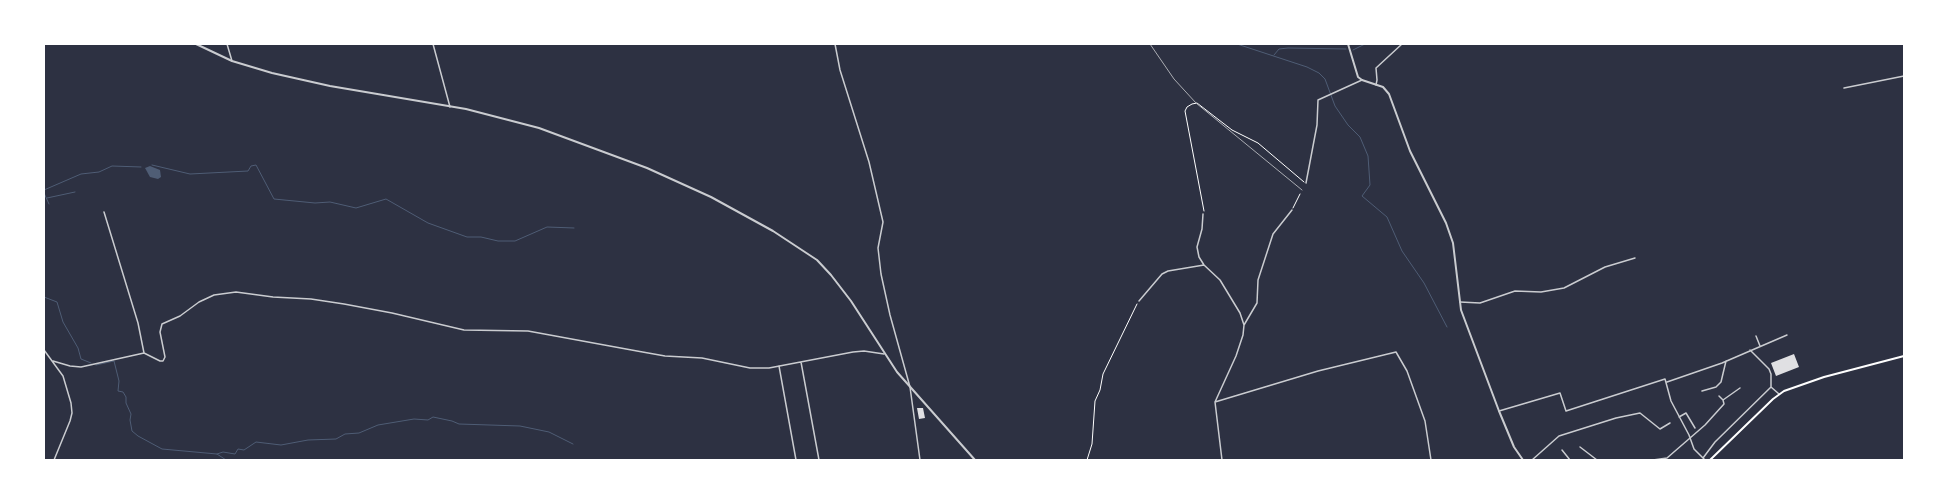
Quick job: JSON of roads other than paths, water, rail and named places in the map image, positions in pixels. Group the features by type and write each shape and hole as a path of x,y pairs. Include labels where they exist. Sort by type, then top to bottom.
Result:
{"main road":[{"path":"1710,460 1780,394 1805,382 1904,356"}],"street":[{"path":"196,44 232,61 252,68 300,80 450,107 539,128 647,168 696,189 773,231 807,252 831,275 851,300 886,354 910,387 975,460"},
{"path":"227,44 232,61"},
{"path":"434,44 450,107"},
{"path":"835,44 840,70 869,162 883,222 878,248 881,274 890,315 910,387 920,460"},
{"path":"1348,44 1356,72 1362,80 1383,87 1389,94 1410,150 1446,223 1453,243 1461,310 1499,411 1514,447 1523,460"},
{"path":"1376,85 1376,68 1402,44"},
{"path":"1844,88 1904,76"},
{"path":"1306,183 1317,125 1317,102 1320,98 1362,80"},
{"path":"1222,460 1215,402 1236,356 1243,335 1244,324 1257,303 1258,280 1273,234 1292,210"},
{"path":"104,212 144,344 144,353"},
{"path":"1204,214 1197,247 1199,257 1204,265 1220,280 1240,314 1244,324"},
{"path":"1460,302 1484,302 1515,291 1541,292 1564,288 1605,267 1635,258"},
{"path":"1139,302 1162,274 1168,271 1204,265"},
{"path":"52,361 70,366 81,367 144,353 160,361 164,360 161,327 196,303 214,295 236,292 273,297 311,299 392,313 464,330 520,329 665,356 702,358 750,368 766,369 853,352 864,351 886,354"},
{"path":"1499,411 1560,393 1566,411 1665,379 1667,382 1726,362 1750,350 1787,335"},
{"path":"1756,336 1760,346"},
{"path":"44,350 63,376 68,388 72,413 54,460"},
{"path":"1703,458 1715,442 1771,387 1771,374 1769,369 1750,350"},
{"path":"1215,402 1318,371 1396,352 1407,371 1425,421 1431,460"},
{"path":"801,362 819,460"},
{"path":"1702,391 1716,387 1721,382 1726,362"},
{"path":"779,366 796,460"},
{"path":"1667,382 1671,401 1694,449 1705,460"},
{"path":"1771,387 1780,394"},
{"path":"1723,400 1740,388"},
{"path":"1654,460 1666,458 1690,438 1724,404 1723,400 1719,396"},
{"path":"1532,460 1559,436 1616,418 1640,413 1660,430 1670,423"},
{"path":"1679,417 1686,413 1695,428"},
{"path":"1580,447 1597,460"},
{"path":"1562,450 1570,460"},
{"path":"1618,460 1628,460"}],"water":[{"path":"150,166 160,170 161,177 158,179 150,177 145,168"}],"waterway":[{"path":"1237,44 1307,67 1319,73 1325,79 1335,106 1348,125 1360,137 1368,156 1370,185 1362,196 1387,217 1402,251 1424,283 1447,327"},
{"path":"1353,50 1365,44"},
{"path":"1274,55 1279,49 1288,48 1346,49"},
{"path":"152,165 190,174 248,171 251,166 256,165 274,199 315,203 330,202 356,208 386,199 428,223 467,237 481,237 498,241 515,241 547,227 574,228"},
{"path":"44,190 81,174 99,172 112,166 141,167"},
{"path":"47,198 75,192"},
{"path":"44,193 49,204"},
{"path":"44,297 57,302 63,322 78,348 81,359 91,363"},
{"path":"96,365 114,361 119,381 118,391 123,392 126,397 126,403 131,414 130,420 132,431 138,436 162,449 217,454 226,460"},
{"path":"217,454 223,452 235,454 238,449 244,450 256,442 281,445 308,440 336,439 345,434 359,433 378,425 414,419 428,420 433,417 459,424 520,426 549,432 573,444"}],"railway":[{"path":"1150,44 1174,79 1196,103 1302,190"}]}
